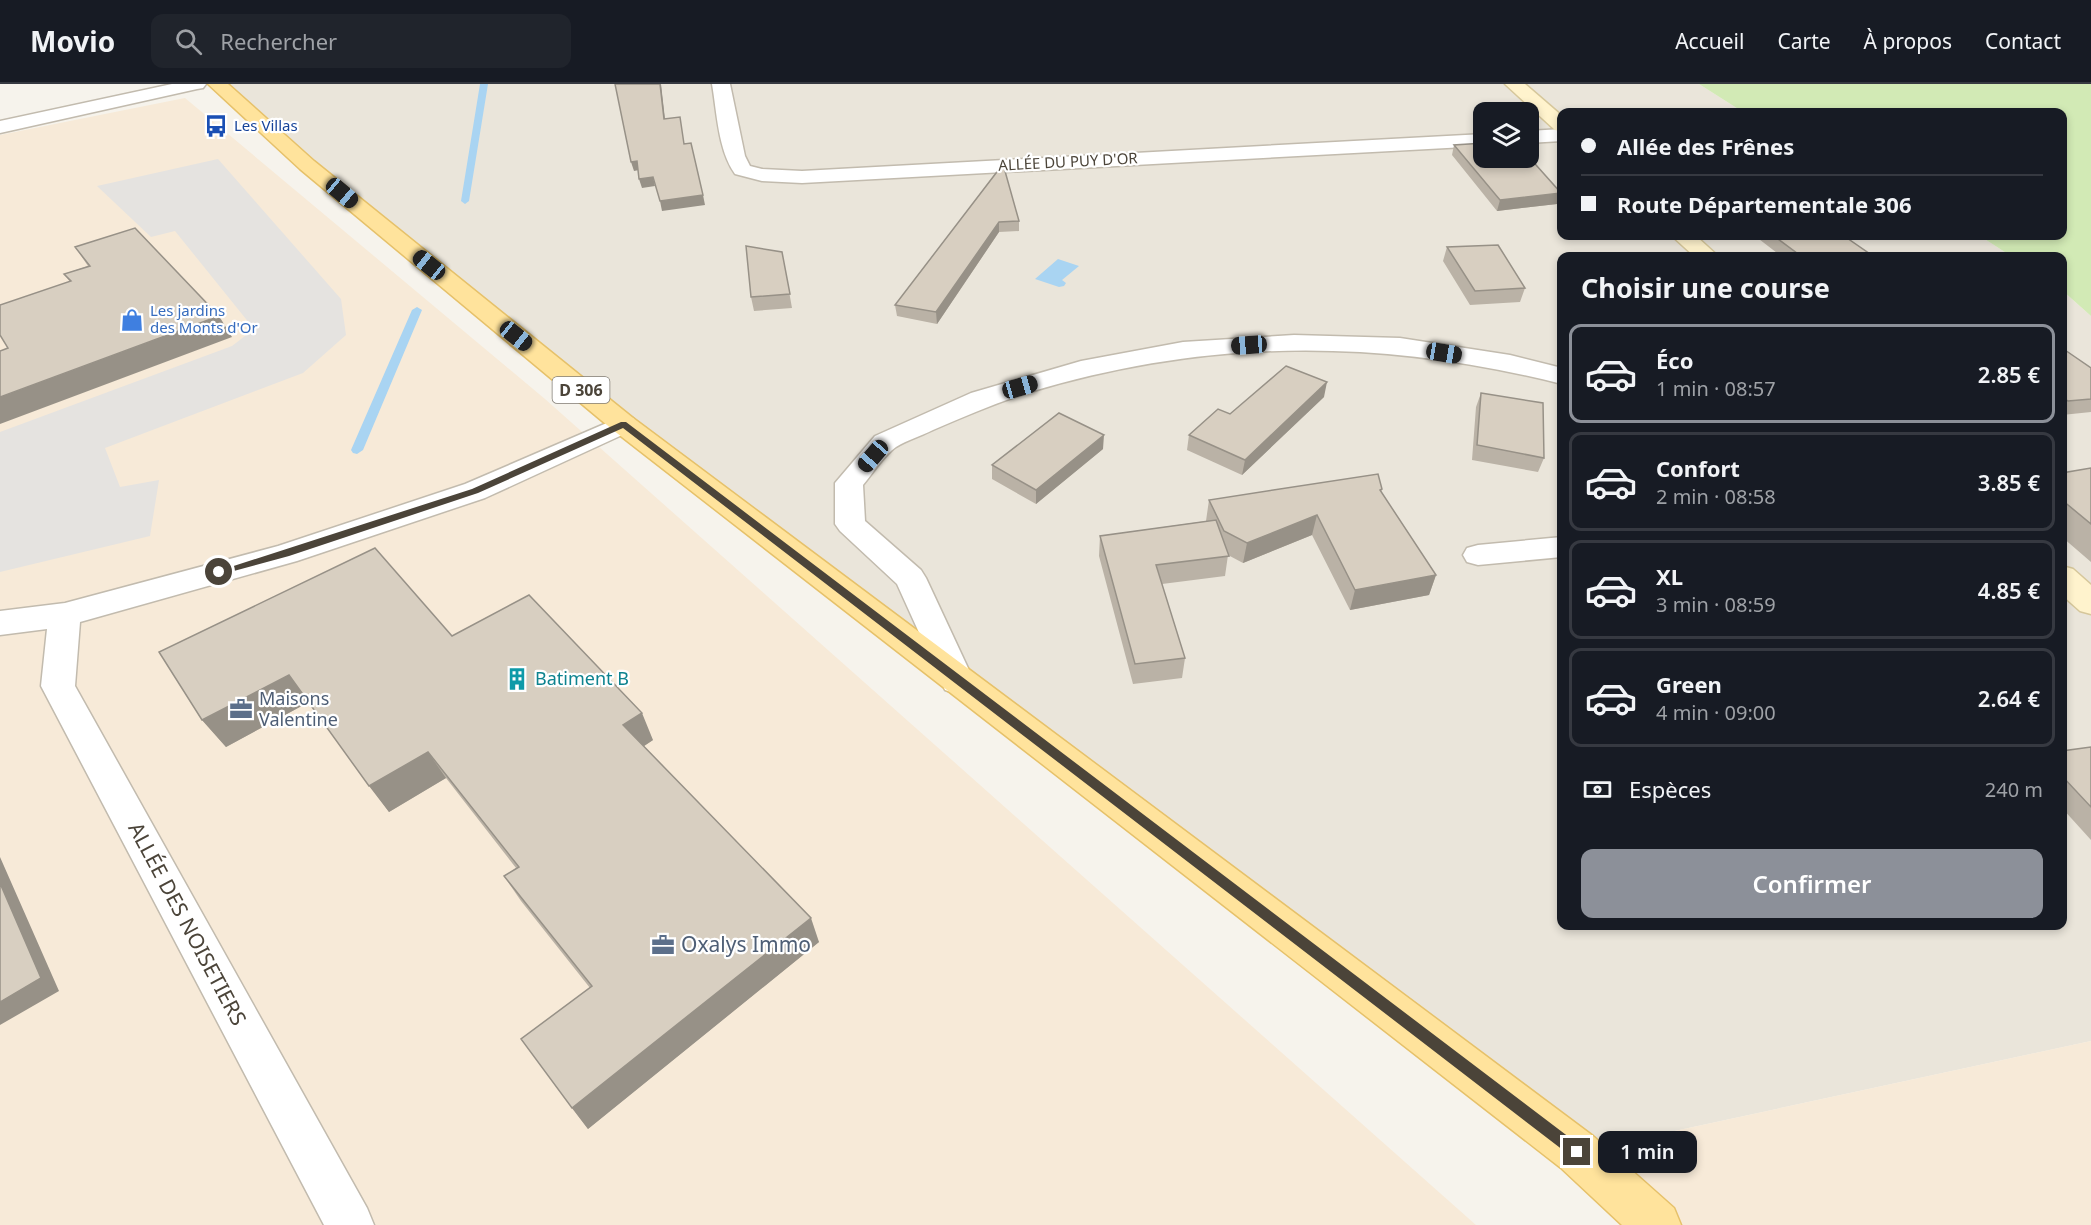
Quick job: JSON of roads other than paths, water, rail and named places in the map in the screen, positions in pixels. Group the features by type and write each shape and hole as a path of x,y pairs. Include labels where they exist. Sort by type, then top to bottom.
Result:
{"main road":[{"name":"D 306","path":"217,84 307,165 624,424 957,681 1577,1152 1657,1225"},
{"path":"1514,84 1557,122"},
{"path":"1688,240 1702,252"},
{"path":"2067,581 2091,603"}],"street":[{"path":"0,127 197,84"},
{"name":"ALLÉE DU PUY D'OR","path":"721,84 735,156 742,170 762,175 802,177 1473,141"},
{"path":"1539,136 1557,135"},
{"path":"957,681 910,578 850,524 849,483 885,442 980,399 1081,369 1183,350 1294,342 1400,346 1510,363 1557,375"},
{"path":"0,623 65,615 286,554 475,491 624,424"},
{"path":"1478,555 1557,547"},
{"name":"ALLÉE DES NOISETIERS","path":"65,615 58,686 350,1225"}],"water":[{"path":"1058,259 1079,266 1062,280 1066,283 1064,286 1059,287 1035,279"}],"waterway":[{"path":"465,201 484,84"},
{"path":"357,450 417,310"}],"place":[{"name":"Les Villas","path":"216,126"},
{"name":"Les jardins des Monts d'Or","path":"132,320"},
{"name":"Batiment B","path":"517,679"},
{"name":"Maisons Valentine","path":"241,709"},
{"name":"Oxalys Immo","path":"663,945"}]}
